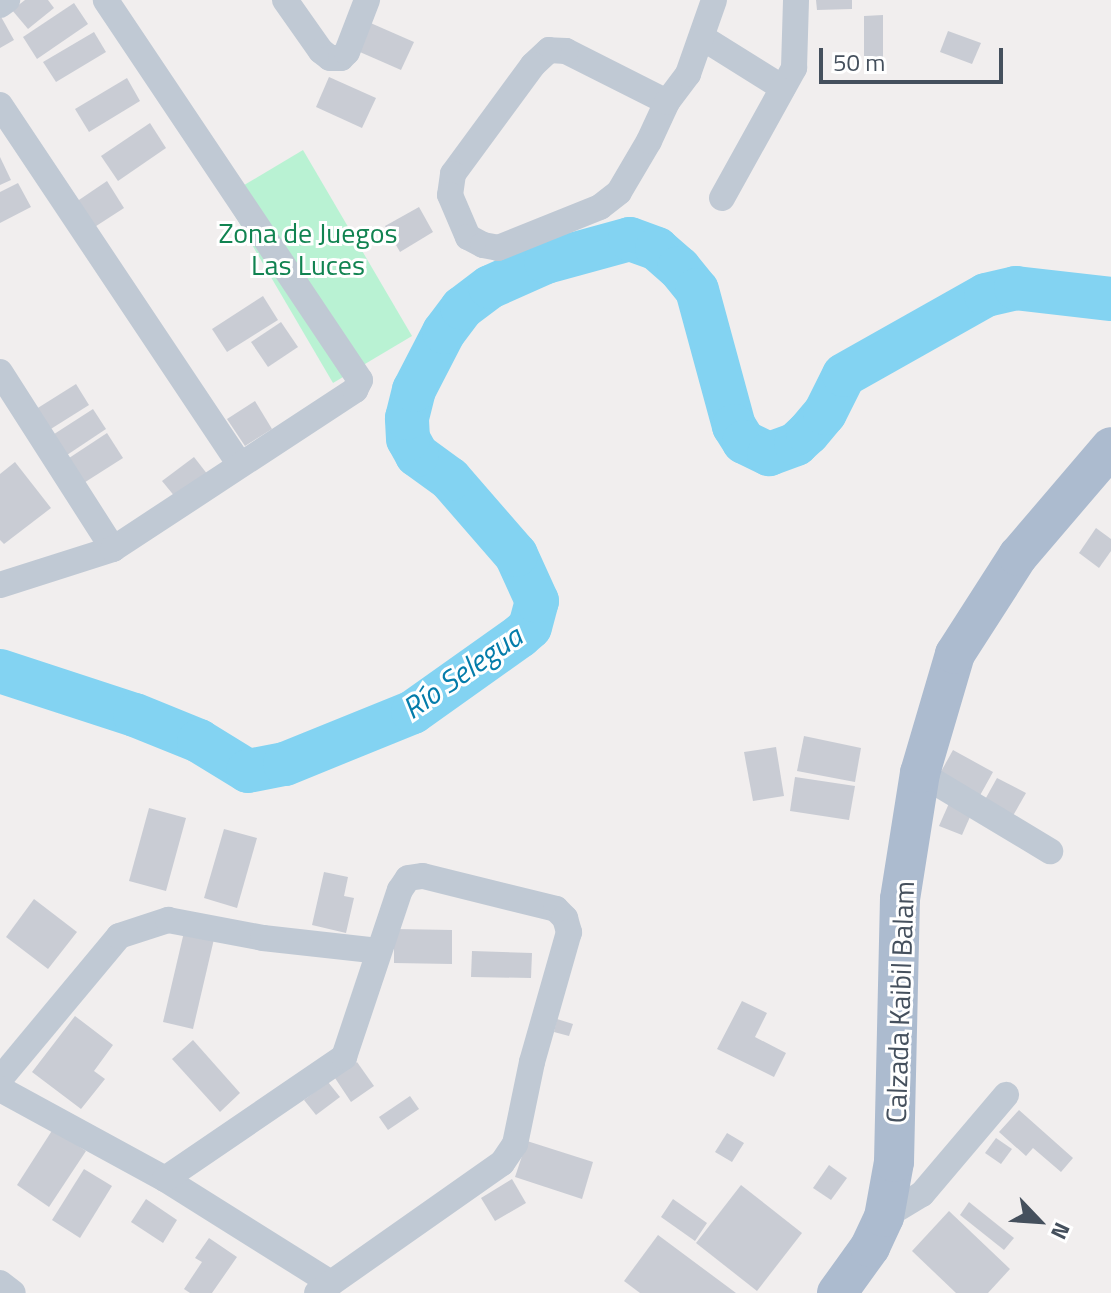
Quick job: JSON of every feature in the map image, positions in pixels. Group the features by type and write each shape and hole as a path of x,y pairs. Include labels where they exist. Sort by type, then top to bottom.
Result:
{"main road":[{"name":"Calzada Kaibil Balam","path":"837,1293 870,1247 884,1217 897,1125 900,899 920,773 955,654 1018,556 1111,447"},
{"name":"Calzada Kaibil Balam","path":"955,654 1039,572 1111,487"}],"street":[{"path":"0,5 7,0"},
{"path":"0,585 113,549 355,390 360,380 106,0"},
{"path":"285,0 321,51 330,58 341,58 347,52 367,0"},
{"path":"667,102 566,51 549,50 533,65 453,174 450,195 468,237 498,248 600,207 630,176 667,102 688,74 714,0"},
{"path":"722,198 794,68 796,0"},
{"path":"703,38 783,88"},
{"path":"0,105 239,464"},
{"path":"0,372 113,549"},
{"path":"920,773 1050,851"},
{"path":"0,1089 165,1179 324,1288 502,1163 515,1144 532,1062 569,932 565,918 556,909 423,876 408,878 400,890 378,951 344,1057 165,1179"},
{"path":"0,1079 119,936 168,920 263,938 378,951"},
{"path":"884,1217 922,1194 1006,1095"},
{"path":"0,1283 13,1293"}],"green space":[{"name":"Zona de Juegos Las Luces","path":"303,150 412,336 333,383 224,197"}],"building":[{"path":"25,0 48,0 54,8 28,29 12,10"},
{"path":"816,0 852,0 852,9 817,10"},
{"path":"74,3 88,24 37,59 23,37"},
{"path":"0,15 14,40 0,48"},
{"path":"883,15 883,65 864,65 864,16"},
{"path":"366,21 414,42 401,70 353,49"},
{"path":"948,31 981,43 972,64 940,52"},
{"path":"94,32 106,52 56,82 43,62"},
{"path":"329,77 376,98 362,128 316,107"},
{"path":"127,78 140,101 89,132 75,109"},
{"path":"150,123 166,148 118,181 101,156"},
{"path":"0,157 11,180 0,185"},
{"path":"107,181 124,208 90,230 73,204"},
{"path":"18,183 31,207 0,223 0,192"},
{"path":"419,207 433,232 400,252 385,226"},
{"path":"263,296 278,320 227,352 212,329"},
{"path":"281,322 298,347 268,367 251,342"},
{"path":"76,384 89,405 46,432 33,411"},
{"path":"255,401 272,429 245,446 227,419"},
{"path":"93,409 106,429 61,459 48,438"},
{"path":"107,433 123,458 79,486 63,462"},
{"path":"194,457 208,475 176,498 162,481"},
{"path":"15,462 51,508 4,544 0,540 0,474"},
{"path":"1096,528 1111,539 1111,551 1099,568 1079,553"},
{"path":"804,736 861,748 855,782 797,771"},
{"path":"776,747 784,796 753,801 744,752"},
{"path":"953,750 993,772 978,799 938,777"},
{"path":"795,777 855,786 849,820 790,811"},
{"path":"997,778 1026,793 1010,821 982,805"},
{"path":"950,801 973,810 962,835 939,826"},
{"path":"149,808 186,818 166,891 129,881"},
{"path":"224,829 257,838 237,908 204,898"},
{"path":"324,872 348,877 344,896 354,898 346,933 312,925"},
{"path":"34,899 77,932 48,969 6,937"},
{"path":"394,929 452,930 452,964 394,963"},
{"path":"184,932 214,939 193,1029 163,1022"},
{"path":"472,951 532,953 531,978 471,977"},
{"path":"742,1001 767,1013 755,1037 786,1053 774,1077 717,1049"},
{"path":"75,1016 113,1045 94,1071 105,1079 81,1109 32,1072"},
{"path":"557,1019 573,1024 569,1036 554,1032"},
{"path":"193,1040 240,1093 220,1112 172,1059"},
{"path":"357,1062 374,1086 351,1102 335,1078"},
{"path":"328,1082 340,1097 316,1115 304,1100"},
{"path":"410,1096 419,1109 388,1130 379,1117"},
{"path":"1019,1110 1073,1158 1061,1172 1033,1148 1026,1156 999,1132"},
{"path":"53,1129 86,1151 49,1207 17,1185"},
{"path":"727,1133 744,1143 732,1162 715,1152"},
{"path":"996,1138 1012,1149 1001,1164 985,1153"},
{"path":"527,1141 593,1162 582,1199 515,1177"},
{"path":"829,1165 847,1178 831,1200 813,1188"},
{"path":"84,1169 112,1186 80,1238 52,1220"},
{"path":"512,1179 526,1203 495,1221 481,1198"},
{"path":"741,1185 802,1233 757,1291 696,1243"},
{"path":"146,1199 177,1220 163,1243 131,1222"},
{"path":"673,1199 707,1223 695,1241 661,1217"},
{"path":"969,1202 1014,1238 1004,1250 960,1215"},
{"path":"949,1211 1010,1269 988,1293 956,1293 912,1251"},
{"path":"658,1235 736,1293 640,1293 624,1281"},
{"path":"209,1238 237,1257 212,1293 190,1293 184,1289 202,1262 195,1258"}],"waterway":[{"name":"Río Selegua","path":"0,671 135,715 199,741 248,771 285,764 413,712 520,636 530,627 537,601 516,555 450,479 417,455 408,439 407,418 414,390 444,332 462,308 490,287 546,262 630,239 657,249 679,268 697,290 734,426 744,442 769,454 796,444 808,433 825,413 844,375 986,295 1016,288 1111,299"}]}
